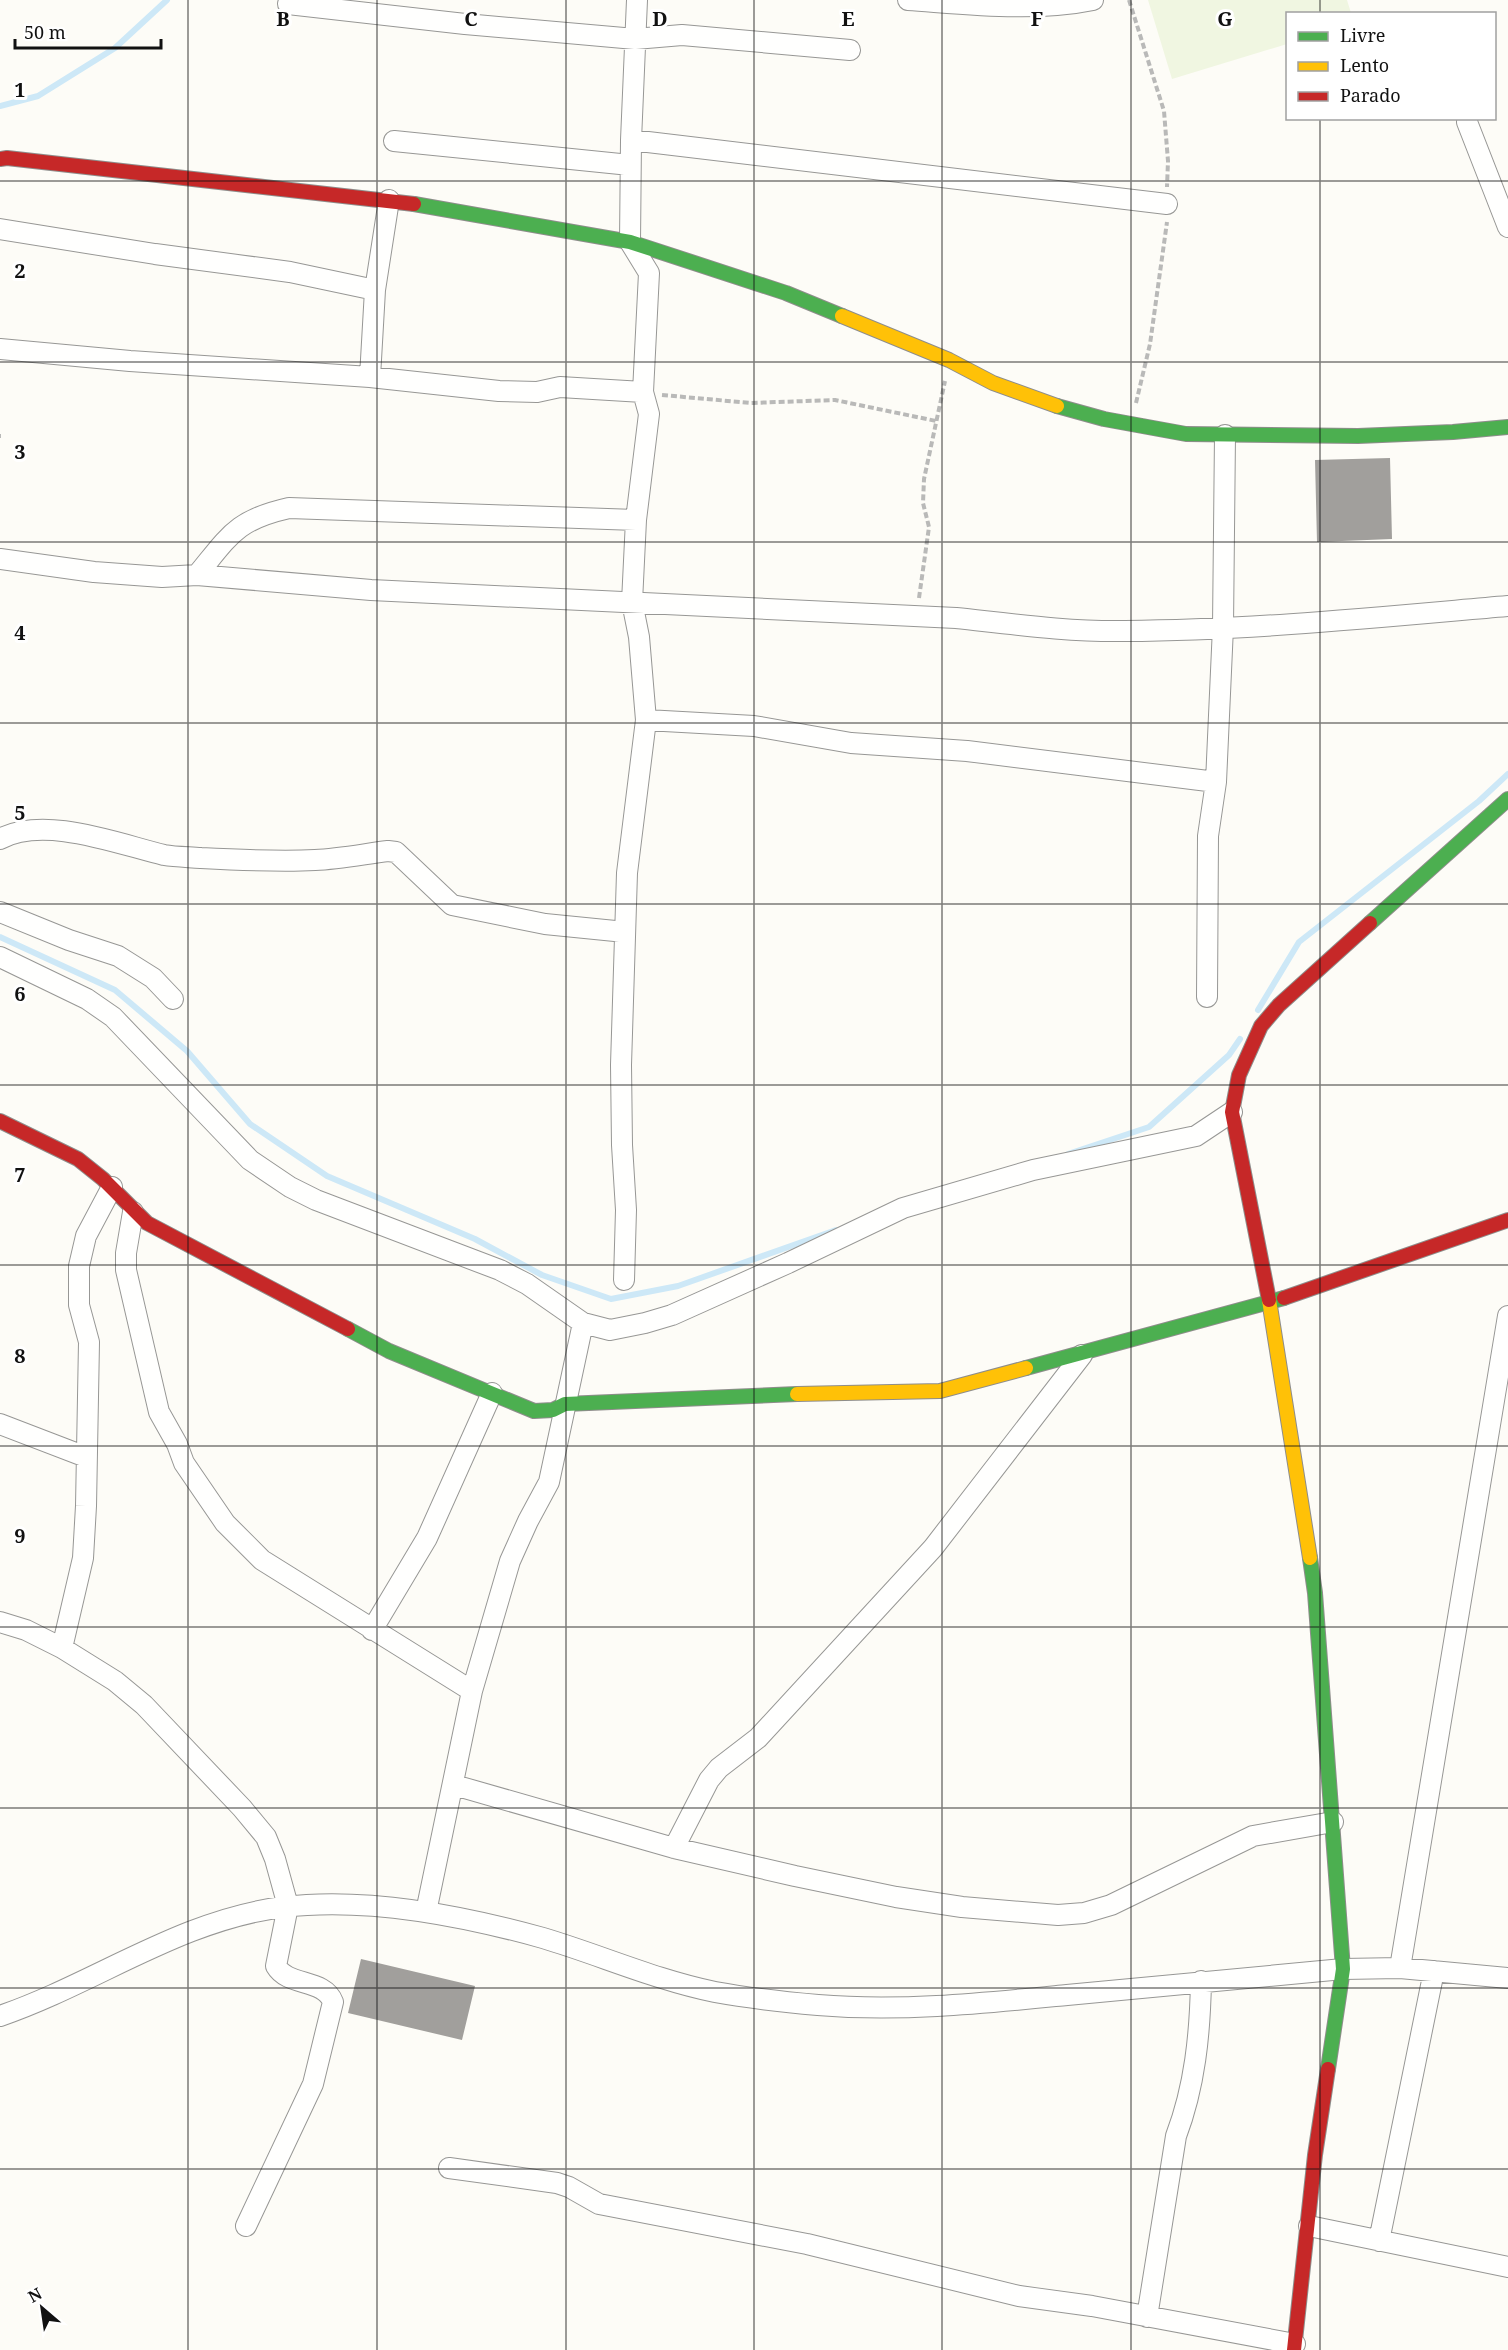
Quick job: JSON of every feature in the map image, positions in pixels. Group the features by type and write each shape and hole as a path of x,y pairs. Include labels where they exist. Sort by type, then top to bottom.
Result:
{"street":[{"path":"624,1280 626,1210 621,1065 627,873 646,720 639,637 632,603 636,520 650,414 643,392 648,273 630,242 630,140 637,0"},
{"path":"908,0 1024,4 1094,0"},
{"path":"288,4 465,24 635,39 682,35 850,50"},
{"path":"1467,122 1508,227"},
{"path":"630,140 1167,204"},
{"path":"393,141 630,165"},
{"path":"0,159 19,159 389,200 630,242 786,293 949,360 1003,387 1043,402 1104,419 1176,433 1358,436 1508,427"},
{"path":"370,377 375,290 389,200"},
{"path":"0,229 155,255 290,272 375,290"},
{"path":"0,350 370,377 500,391 537,392 561,387 643,392"},
{"path":"1207,997 1208,836 1216,782 1223,627 1225,435"},
{"path":"197,575 231,533 249,520 289,508 636,520"},
{"path":"0,560 94,572 162,577 197,575 371,590 956,618 1048,627 1123,631 1370,618 1508,606"},
{"path":"646,720 754,726 851,743 967,751 1216,782"},
{"path":"449,2168 557,2183 599,2204 625,2210 807,2244 1019,2296 1147,2317 1295,2347 1315,2155 1343,1969 1315,1593 1270,1303 1232,1112 1239,1075 1261,1026 1273,1012 1508,799"},
{"path":"0,839 13,832 24,830 46,831 119,842 167,855 256,861 316,860 396,852 452,905 544,924 625,932"},
{"path":"0,912 69,940 118,956 153,978 173,999"},
{"path":"0,957 87,999 113,1017 250,1160 290,1186 316,1200 500,1270 527,1284 584,1323 610,1330 672,1315 903,1208 1033,1170 1196,1136 1232,1112"},
{"path":"0,1121 86,1164 133,1212 147,1223 389,1351 534,1411 553,1410 565,1404 749,1395 940,1390 1082,1355 1270,1303 1508,1220"},
{"path":"62,1648 83,1558 89,1342 79,1305 79,1266 86,1236 112,1188"},
{"path":"133,1212 126,1252 126,1270 159,1412 177,1444 184,1463 225,1523 262,1560 472,1691"},
{"path":"1400,1968 1508,1316"},
{"path":"426,1912 472,1691 510,1561 549,1482 584,1323"},
{"path":"674,1848 709,1780 719,1768 758,1738 933,1548 1082,1355"},
{"path":"372,1630 427,1538 492,1393"},
{"path":"0,1424 86,1457"},
{"path":"0,1622 26,1630 62,1648 115,1681 144,1705 242,1808 266,1837 275,1859 288,1906 276,1966 283,1975 327,1992 333,2002 313,2084 246,2226"},
{"path":"454,1785 674,1848 795,1876 962,1907 1058,1915 1084,1913 1111,1905 1253,1836 1333,1822"},
{"path":"0,2016 35,2004 127,1958 200,1926 247,1912 288,1906 335,1904 426,1912 541,1938 717,1992 818,2005 909,2008 1343,1969 1400,1968 1508,1978"},
{"path":"1378,2241 1434,1971"},
{"path":"1147,2317 1176,2136 1184,2114 1196,2060 1202,1981"},
{"path":"1309,2226 1508,2267"}],"path":[{"path":"917,617 929,527 923,504 924,479 949,360"},
{"path":"643,392 672,397 751,403 835,399 936,421"}],"green space":[{"path":"1148,0 1347,0 1351,12 1286,12 1286,44 1172,79"}],"building":[{"path":"1390,458 1392,539 1317,542 1315,460"},
{"path":"361,1959 475,1986 462,2040 348,2013"}],"waterway":[{"path":"0,106 38,96 115,48 167,0"},
{"path":"1258,1010 1299,942 1479,801 1508,774"},
{"path":"0,937 115,990 187,1051 250,1124 327,1176 475,1239 542,1275 611,1299 678,1286 836,1230"},
{"path":"1068,1154 1149,1127 1229,1055 1240,1039"}],"traffic: fast":[{"path":"414,204 630,242 786,293 842,316"},
{"path":"1057,406 1104,419 1186,434 1358,436 1508,427"},
{"path":"1370,923 1508,799"},
{"path":"1026,1368 1284,1298"},
{"path":"348,1329 389,1351 534,1411 553,1410 565,1404 797,1394"},
{"path":"1310,1558 1315,1593 1343,1969 1328,2069"}],"traffic: slow":[{"path":"842,316 949,360 993,383 1057,406"},
{"path":"1269,1300 1310,1558"},
{"path":"797,1394 940,1391 1026,1368"}],"traffic: jam":[{"path":"0,159 414,204"},
{"path":"1269,1300 1232,1112 1239,1075 1261,1026 1279,1005 1370,923"},
{"path":"0,1121 78,1159 103,1179 147,1223 348,1329"},
{"path":"1284,1298 1508,1220"},
{"path":"1294,2350 1315,2155 1328,2069"}]}
